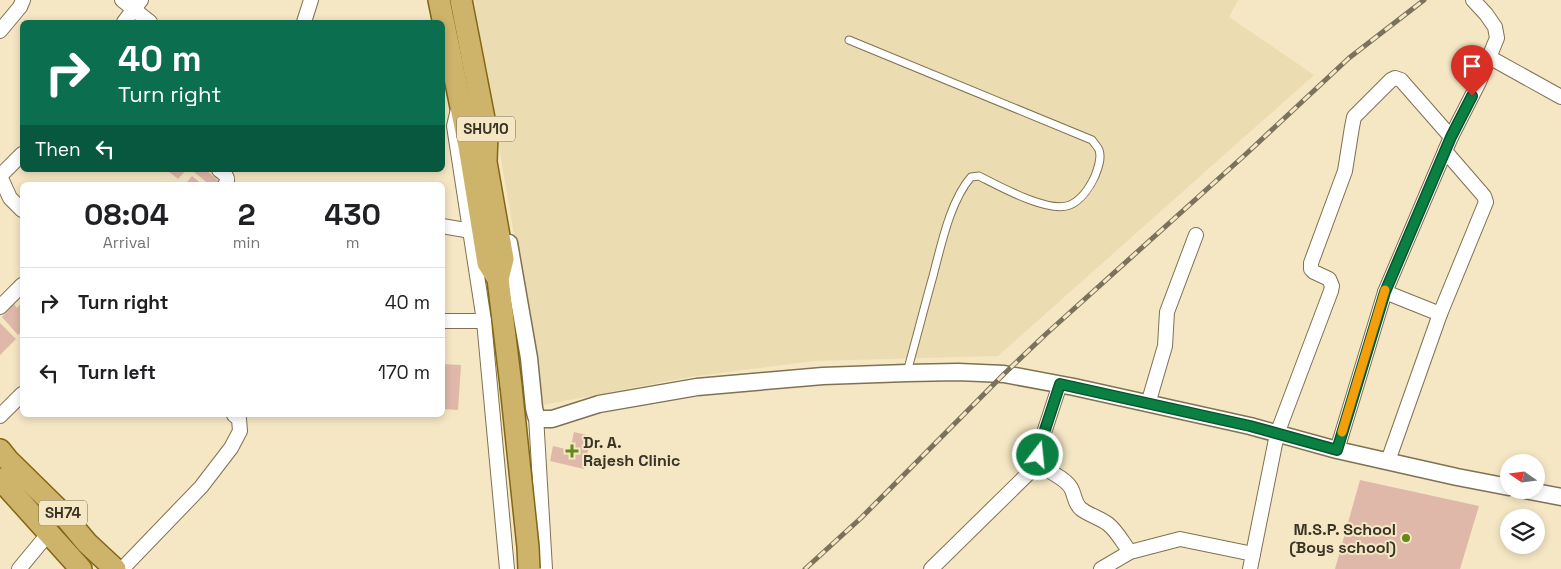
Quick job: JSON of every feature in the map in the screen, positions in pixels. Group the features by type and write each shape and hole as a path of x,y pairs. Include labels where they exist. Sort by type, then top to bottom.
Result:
{"main road":[{"name":"SHU10","path":"439,0 442,20"},
{"name":"SHU10","path":"461,0 487,134 486,162 503,259 498,279 511,386 529,569"},
{"name":"SHU10","path":"445,45 449,75 460,100 488,263 498,279"},
{"name":"SH74","path":"2,464 48,534 81,569"},
{"name":"SH74","path":"2,464 61,512 87,543 116,569"}],"street":[{"path":"122,0 138,5 149,20"},
{"path":"305,20 311,0"},
{"path":"1337,450 1385,292 1451,137 1479,82 1497,38 1495,27 1473,0"},
{"path":"0,31 18,2"},
{"path":"126,20 138,5"},
{"path":"1489,57 1561,97"},
{"path":"1250,569 1277,434 1331,291 1332,286 1329,279 1314,272 1311,269 1311,263 1345,171 1354,117 1395,78 1401,80 1451,137"},
{"path":"460,100 454,126 484,321 507,569"},
{"path":"1388,461 1440,314 1486,202 1484,196 1446,151"},
{"path":"20,156 0,176 10,198 20,208"},
{"path":"486,162 500,185 518,302 529,358 536,416 545,569"},
{"path":"0,208 10,198"},
{"path":"445,227 471,231"},
{"path":"1148,404 1165,346 1167,312 1196,235"},
{"path":"0,307 20,287"},
{"path":"1385,292 1440,314"},
{"path":"445,321 484,321"},
{"path":"536,416 541,419 552,419 599,404 697,387 804,378 907,373 958,372 1004,374 1060,384 1250,426 1337,450 1500,485"},
{"path":"1060,384 1039,448 1040,462 1066,482 1071,488 1075,502 1081,509 1110,526 1130,552"},
{"path":"0,416 20,396"},
{"path":"122,569 201,487 231,448 240,431 239,419 236,417"},
{"path":"931,569 1040,462"},
{"path":"1545,494 1561,497"},
{"path":"19,569 48,534"},
{"path":"504,544 543,537"},
{"path":"1101,569 1130,552 1180,539 1252,554"}],"lane":[{"path":"849,40 1092,140 1099,149 1099,166 1093,180 1084,194 1069,205 1052,206 1036,202 979,176 971,178 965,184 955,204 940,251 907,373"}],"shaded area":[{"path":"474,0 1238,0 1229,17 1314,75 998,356 814,361 689,377 543,405"}],"building":[{"path":"169,172 184,172 178,179"},
{"path":"194,172 208,172 220,182 206,182"},
{"path":"192,176 199,182 187,182"},
{"path":"14,304 17,308 20,304 20,333 18,335 2,317"},
{"path":"0,323 16,339 0,355"},
{"path":"445,364 461,365 458,410 445,409"},
{"path":"574,432 591,436 584,469 550,461 553,446 570,450"},
{"name":"M.S.P. School (Boys school)","path":"1360,480 1479,506 1460,569 1335,569"}],"railway":[{"path":"805,569 861,518 1046,334 1246,154 1349,58 1424,0"}],"slow traffic":[{"path":"1342,432 1385,290"}],"place":[{"name":"Dr. A. Rajesh Clinic","path":"572,451"},
{"name":"M.S.P. School (Boys school)","path":"1406,538"}],"route":[{"path":"1038,455 1060,384 1250,426 1337,450 1385,292 1451,137 1472,96"}]}
